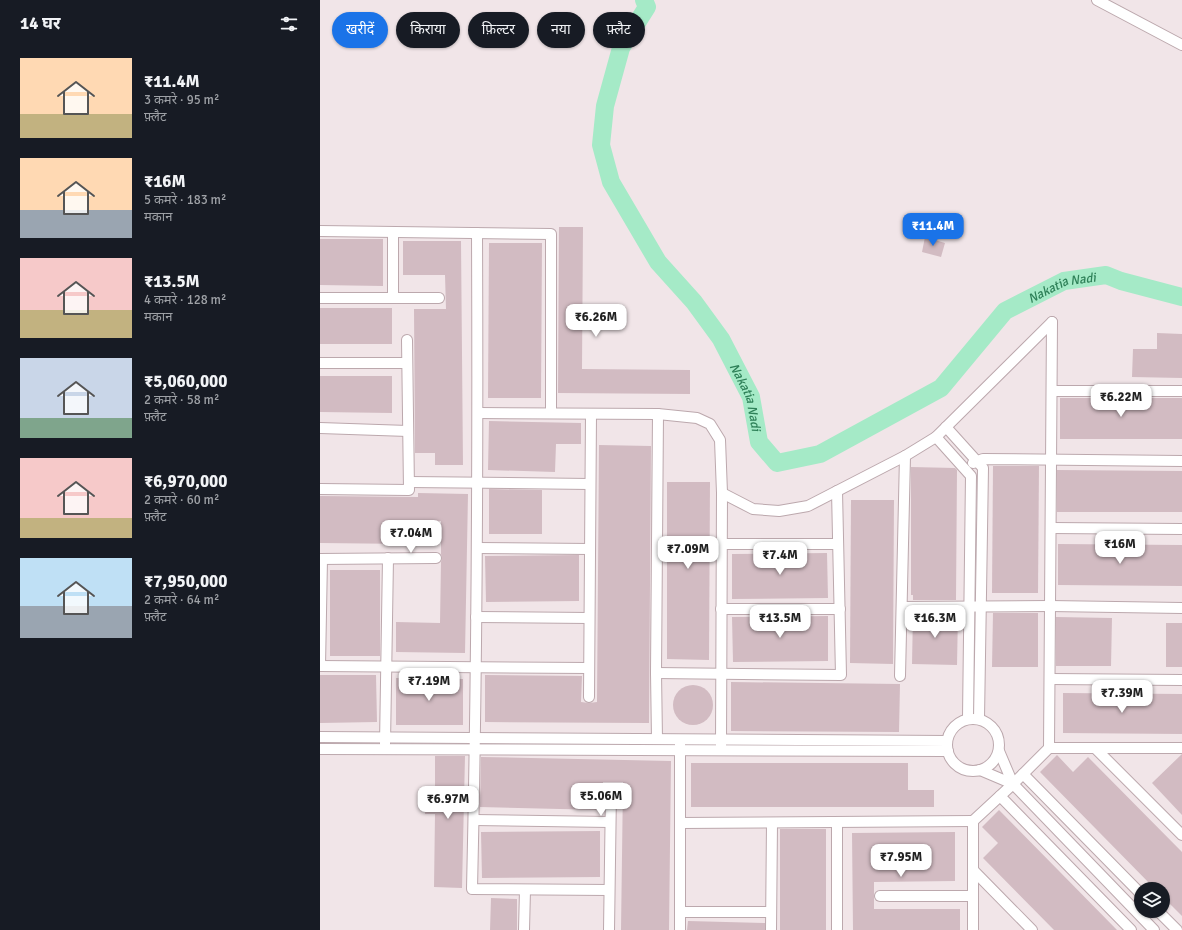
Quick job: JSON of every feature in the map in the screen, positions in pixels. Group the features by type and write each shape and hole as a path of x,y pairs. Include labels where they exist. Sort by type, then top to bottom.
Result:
{"street":[{"path":"1098,0 1182,45"},
{"path":"320,231 551,234 551,413"},
{"path":"393,232 393,298"},
{"path":"477,233 477,548 472,890 609,890"},
{"path":"320,298 439,298"},
{"path":"680,823 973,821 1049,748 1052,322 936,437 905,456 808,506 779,511 753,509 722,493"},
{"path":"320,489 409,490 407,340"},
{"path":"320,363 407,363"},
{"path":"1052,391 1182,391"},
{"path":"478,413 658,414 697,418 710,424 720,440 722,493 721,750"},
{"path":"589,697 590,414"},
{"path":"657,739 656,673 658,414"},
{"path":"946,427 983,468 981,606 973,719"},
{"path":"320,428 408,431"},
{"path":"936,437 970,476 969,606 973,719"},
{"path":"900,676 905,456"},
{"path":"963,468 983,459 1182,461"},
{"path":"409,482 590,484"},
{"path":"656,673 841,675 837,491"},
{"path":"1051,528 1182,530"},
{"path":"722,544 838,544"},
{"path":"477,548 590,549"},
{"path":"385,749 388,558"},
{"path":"436,558 321,559 320,666 589,668"},
{"path":"902,606 1182,608"},
{"path":"722,609 840,609"},
{"path":"476,617 590,618"},
{"path":"1050,679 1182,680"},
{"path":"999,751 994,760 987,767 980,770 967,771 950,759 947,746 951,729 959,722 973,719 988,723 995,730 999,740 999,751 1013,784 1154,930"},
{"path":"320,737 680,739 947,746"},
{"path":"680,739 680,930"},
{"path":"320,748 721,750 947,746"},
{"path":"1049,748 1182,748"},
{"path":"1095,748 1182,835"},
{"path":"980,770 1013,784"},
{"path":"1023,774 1134,887"},
{"path":"609,930 611,790"},
{"path":"1000,796 1131,930"},
{"path":"474,820 610,822"},
{"path":"972,930 973,821"},
{"path":"837,822 837,930"},
{"path":"771,930 772,823"},
{"path":"973,870 1032,930"},
{"path":"524,930 525,890"},
{"path":"880,896 972,896"},
{"path":"680,912 771,912"},
{"path":"1165,918 1177,930"}],"building":[{"path":"559,227 583,227 582,369 690,370 690,394 558,393"},
{"path":"925,237 945,243 941,257 922,252"},
{"path":"320,239 383,239 383,286 320,285"},
{"path":"403,241 461,241 463,465 435,465 435,453 415,453 414,309 446,309 445,275 403,275"},
{"path":"489,243 542,243 541,398 488,398"},
{"path":"320,308 392,308 392,344 320,344"},
{"path":"1157,333 1182,334 1182,378 1132,377 1133,349 1157,349"},
{"path":"320,376 392,376 392,413 320,412"},
{"path":"1060,398 1182,398 1182,439 1060,439"},
{"path":"489,421 581,423 581,444 556,444 555,472 488,470"},
{"path":"599,445 651,446 649,723 485,722 485,675 582,676 581,702 597,702"},
{"path":"993,466 1039,466 1038,593 992,593"},
{"path":"911,467 955,468 957,470 956,600 913,600 913,595 911,595"},
{"path":"1057,470 1182,471 1182,512 1057,512"},
{"path":"667,482 710,482 709,660 667,659"},
{"path":"489,489 542,490 542,534 489,534"},
{"path":"418,493 468,494 465,653 396,652 396,622 440,623 442,558 441,521 409,520 409,544 320,543 320,496 418,497"},
{"path":"851,500 894,500 893,664 850,663"},
{"path":"1058,544 1182,545 1182,586 1058,585"},
{"path":"827,553 828,598 732,599 732,554"},
{"path":"579,555 579,601 486,602 485,556"},
{"path":"330,570 380,570 380,656 330,656"},
{"path":"913,613 958,613 957,665 912,664"},
{"path":"993,613 1038,613 1038,667 992,667"},
{"path":"828,616 828,661 733,662 732,617"},
{"path":"1056,617 1112,618 1111,666 1056,666"},
{"path":"1166,623 1182,623 1182,667 1166,667"},
{"path":"320,675 376,675 377,722 320,723"},
{"path":"396,678 463,679 463,725 396,725"},
{"path":"731,682 900,684 899,732 731,731"},
{"path":"697,685 704,688 710,694 713,705 712,713 704,722 697,725 689,725 682,722 674,713 673,701 676,694 685,686"},
{"path":"1063,693 1182,694 1182,734 1063,733"},
{"path":"1182,754 1182,815 1152,783"},
{"path":"1057,755 1073,772 1088,757 1182,852 1182,916 1170,904 1170,882 1148,882 1040,772"},
{"path":"435,756 465,756 462,888 434,887 435,814 425,814 426,789 435,789"},
{"path":"481,757 671,761 669,930 621,930 623,782 603,782 602,810 480,807"},
{"path":"691,763 908,763 908,790 934,790 934,807 691,807"},
{"path":"999,810 1117,930 1054,930 983,858 998,843 982,827"},
{"path":"780,829 826,829 826,930 780,930"},
{"path":"600,831 600,877 482,878 481,832"},
{"path":"955,832 955,881 874,882 874,909 960,909 960,930 853,930 852,833"},
{"path":"491,898 517,899 517,930 490,930"},
{"path":"688,921 765,923 765,930 687,930"}],"waterway":[{"name":"Nakatia Nadi","path":"644,0 647,7 621,48 605,106 601,145 611,182 658,262 694,302 721,339 751,397 759,442 777,463 820,454 941,388 1005,311 1064,281 1106,275 1121,281 1182,297"}]}
